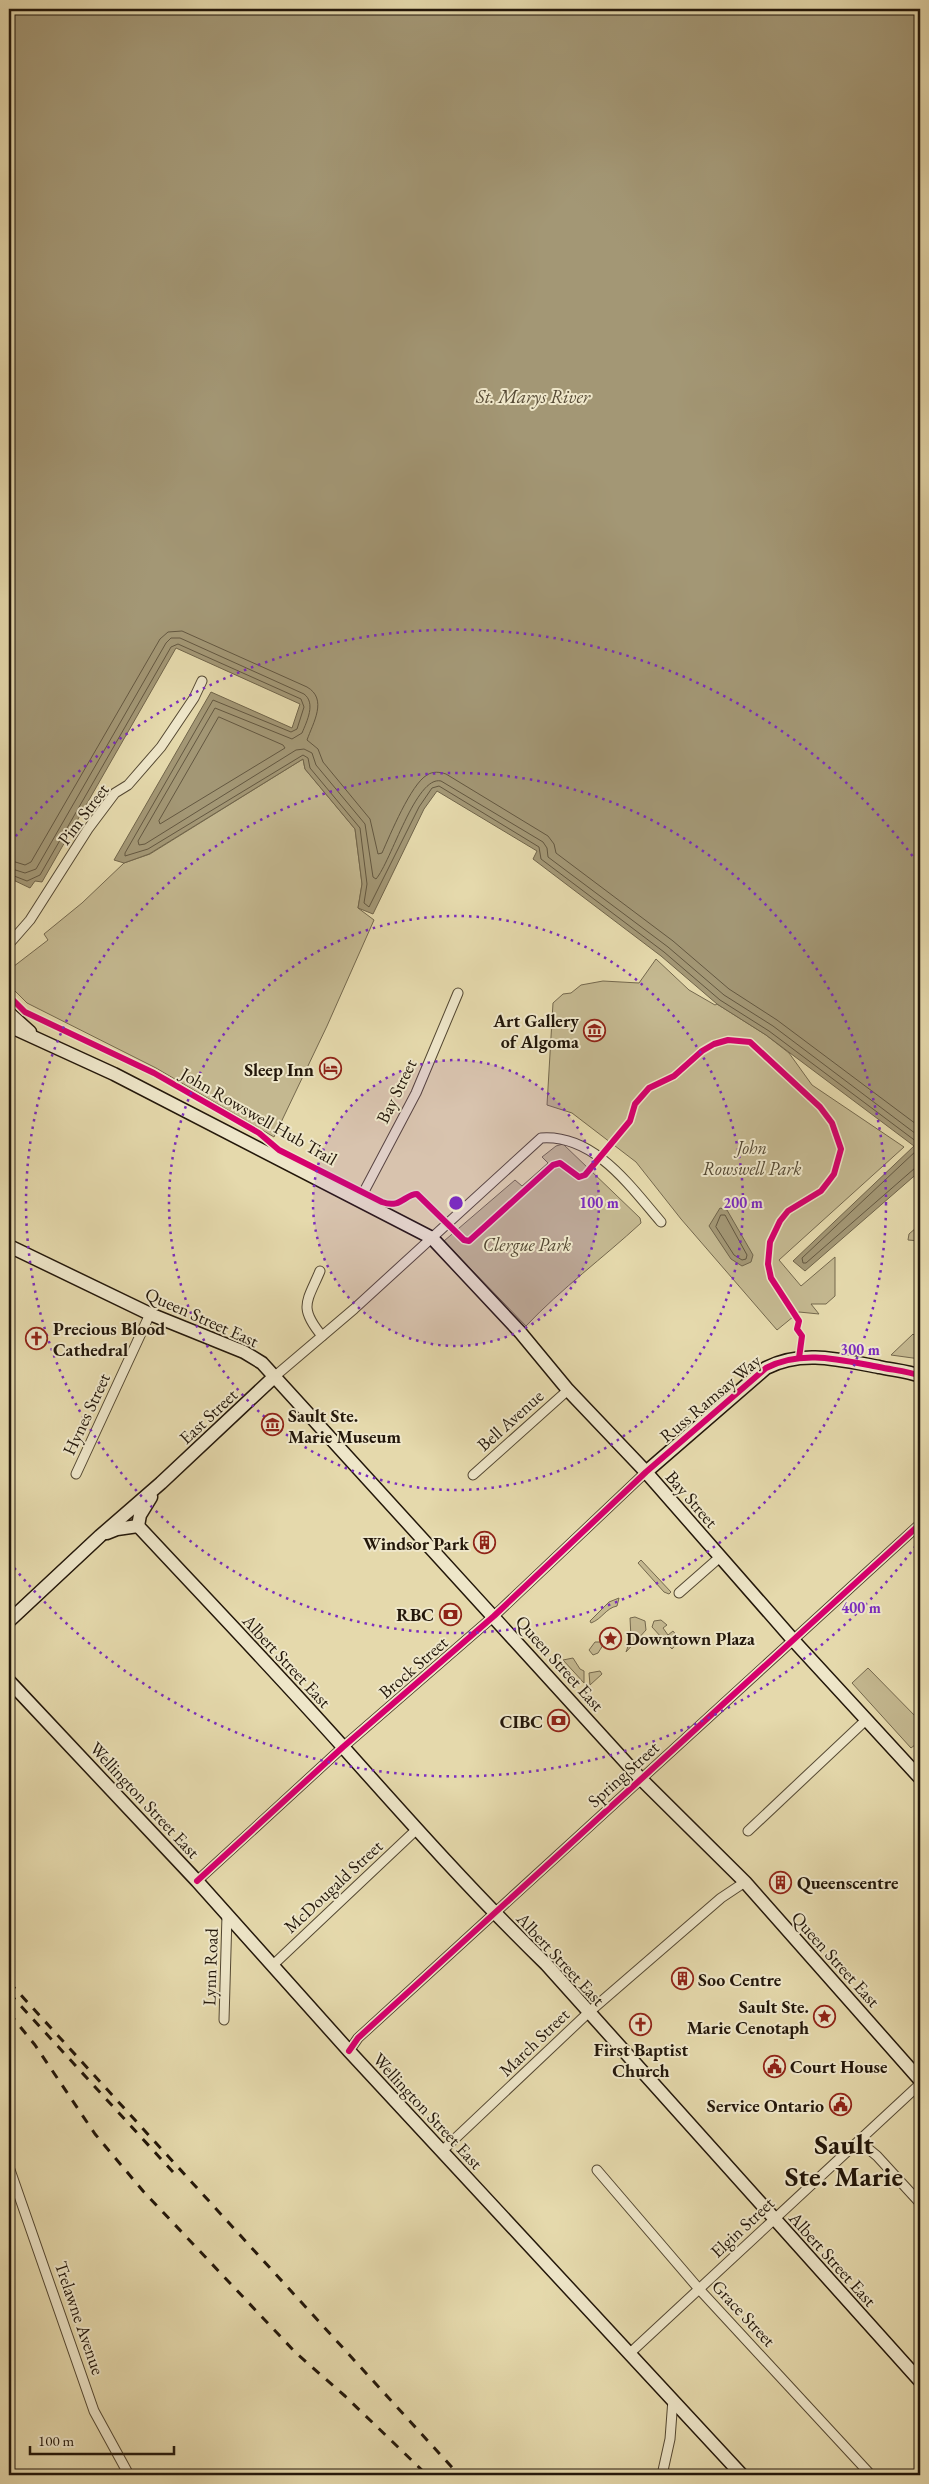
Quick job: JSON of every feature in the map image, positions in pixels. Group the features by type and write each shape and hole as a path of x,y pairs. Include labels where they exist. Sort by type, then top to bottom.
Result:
{"main road":[{"path":"9,1012 39,1041"},
{"name":"Bay Street","path":"9,1026 114,1074 432,1238 520,1332 568,1390 646,1472 794,1641 920,1778"},
{"name":"Queen Street East","path":"9,1246 150,1314 244,1352 262,1363 640,1778 744,1882 920,2080"},
{"name":"Russ Ramsay Way","path":"646,1472 766,1368 780,1361 799,1358 834,1358 920,1376"},
{"name":"East Street","path":"10,1622 100,1536 161,1483 274,1377"},
{"path":"100,1536 117,1529 138,1526 143,1509 161,1483"},
{"name":"Albert Street East","path":"138,1526 493,1913 546,1964 920,2381"},
{"name":"Wellington Street East","path":"10,1684 197,1881 349,2051 629,2354 673,2398 742,2475"}],"street":[{"name":"Pim Street","path":"9,944 30,920 88,829 115,793 128,784 161,747 194,698 202,681"},
{"name":"Bay Street","path":"359,1201 416,1093 458,993"},
{"name":"East Street","path":"274,1377 432,1238 541,1138 562,1138 574,1142 600,1158 621,1175 662,1222"},
{"path":"320,1270 306,1309 308,1316 322,1336"},
{"name":"Hynes Street","path":"76,1474 150,1314"},
{"name":"Bell Avenue","path":"473,1475 568,1390"},
{"name":"Brock Street","path":"197,1881 343,1748 494,1616 646,1472"},
{"name":"Spring Street","path":"349,2051 358,2038 493,1913 746,1682 794,1641 850,1586 920,1524"},
{"path":"679,1593 720,1557"},
{"path":"748,1831 867,1719"},
{"name":"McDougald Street","path":"273,1965 416,1830"},
{"name":"March Street","path":"442,2151 588,2013 721,1898 744,1882"},
{"name":"Lynn Road","path":"224,2020 227,1914"},
{"name":"Elgin Street","path":"629,2354 920,2084"},
{"path":"859,2141 877,2156 920,2203"},
{"name":"Trelawne Avenue","path":"9,2167 94,2411 129,2475"},
{"name":"Grace Street","path":"597,2170 699,2289 871,2475"},
{"path":"662,2475 670,2439 673,2398"}],"green space":[{"path":"303,759 305,769 355,829 362,884 358,908 374,920 327,1026 274,1137 156,1068 27,1003 9,985 9,970 48,940 44,934 82,903 124,863 150,854"},
{"name":"John Rowswell Park","path":"656,959 689,990 715,1005 717,1004 766,1035 789,1053 812,1085 904,1147 779,1260 801,1286 835,1257 835,1296 826,1304 811,1304 819,1314 799,1312 777,1330 681,1219 636,1162 572,1113 547,1105 553,1003 563,994 571,993 581,985 603,981 639,983"},
{"name":"Clergue Park","path":"563,1144 640,1218 641,1223 526,1326 444,1241 515,1180 522,1186 548,1163 542,1157 556,1146"},
{"path":"917,1227 920,1228 920,1241 908,1240 909,1234"},
{"path":"913,1334 920,1341 920,1359 891,1355"},
{"path":"641,1560 671,1592 669,1594 664,1592 638,1563"},
{"path":"619,1598 617,1606 591,1623 590,1621 609,1602"},
{"path":"635,1617 645,1621 646,1630 626,1652 631,1638 630,1618"},
{"path":"661,1620 667,1625 663,1628 668,1635 673,1631 680,1640 672,1649 652,1627 654,1621"},
{"path":"595,1642 602,1642 603,1645 598,1653 593,1655 589,1650"},
{"path":"573,1658 580,1669 584,1671 584,1683 563,1660"},
{"path":"868,1668 920,1721 920,1741 911,1748 852,1683"},
{"path":"600,1671 602,1674 590,1685 589,1673"}],"water":[{"name":"St. Marys River","path":"9,9 920,9 920,1171 805,1271 793,1261 914,1146 766,1035 717,1004 661,956 533,859 537,851 437,791 424,809 373,914 358,908 362,884 355,829 305,769 303,759 149,854 124,863 114,860 211,692 292,728 300,704 176,648 42,882 35,881 30,888 9,878"},
{"path":"720,1208 727,1210 753,1255 751,1262 742,1266 731,1259 709,1226"}],"railway":[{"path":"9,1982 459,2475"},
{"path":"9,1993 173,2172"},
{"path":"9,2013 35,2045 95,2134 143,2191 296,2353 345,2396 427,2475"}],"cycle path":[{"name":"John Rowswell Hub Trail","path":"9,996 25,1012 154,1073 259,1133 279,1150 382,1202 394,1204 417,1194 464,1240 469,1241 553,1165 560,1163 579,1177 585,1175 630,1121 635,1104 649,1088 674,1076 702,1051 714,1044 728,1040 750,1042 820,1107 832,1123 841,1149 834,1174 828,1182 821,1191 788,1211 780,1221 770,1242 768,1264 771,1278 799,1321 797,1329 802,1336 799,1358"},
{"path":"197,1881 343,1747 494,1616 646,1472 766,1368 780,1362 808,1357 836,1359 920,1376"},
{"path":"349,2051 358,2038 920,1524"}],"place":[{"name":"Art Gallery of Algoma","path":"595,1030"},
{"name":"Sleep Inn","path":"330,1069"},
{"name":"Precious Blood Cathedral","path":"37,1338"},
{"name":"Sault Ste. Marie Museum","path":"272,1425"},
{"name":"Windsor Park","path":"485,1543"},
{"name":"RBC","path":"450,1614"},
{"name":"Downtown Plaza","path":"610,1638"},
{"name":"CIBC","path":"559,1721"},
{"name":"Queenscentre","path":"781,1882"},
{"name":"Soo Centre","path":"682,1979"},
{"name":"Sault Ste. Marie Cenotaph","path":"825,2016"},
{"name":"First Baptist Church","path":"641,2024"},
{"name":"Court House","path":"774,2066"},
{"name":"Service Ontario","path":"840,2105"}],"district":[{"name":"Sault Ste. Marie","path":"844,2160"}]}
